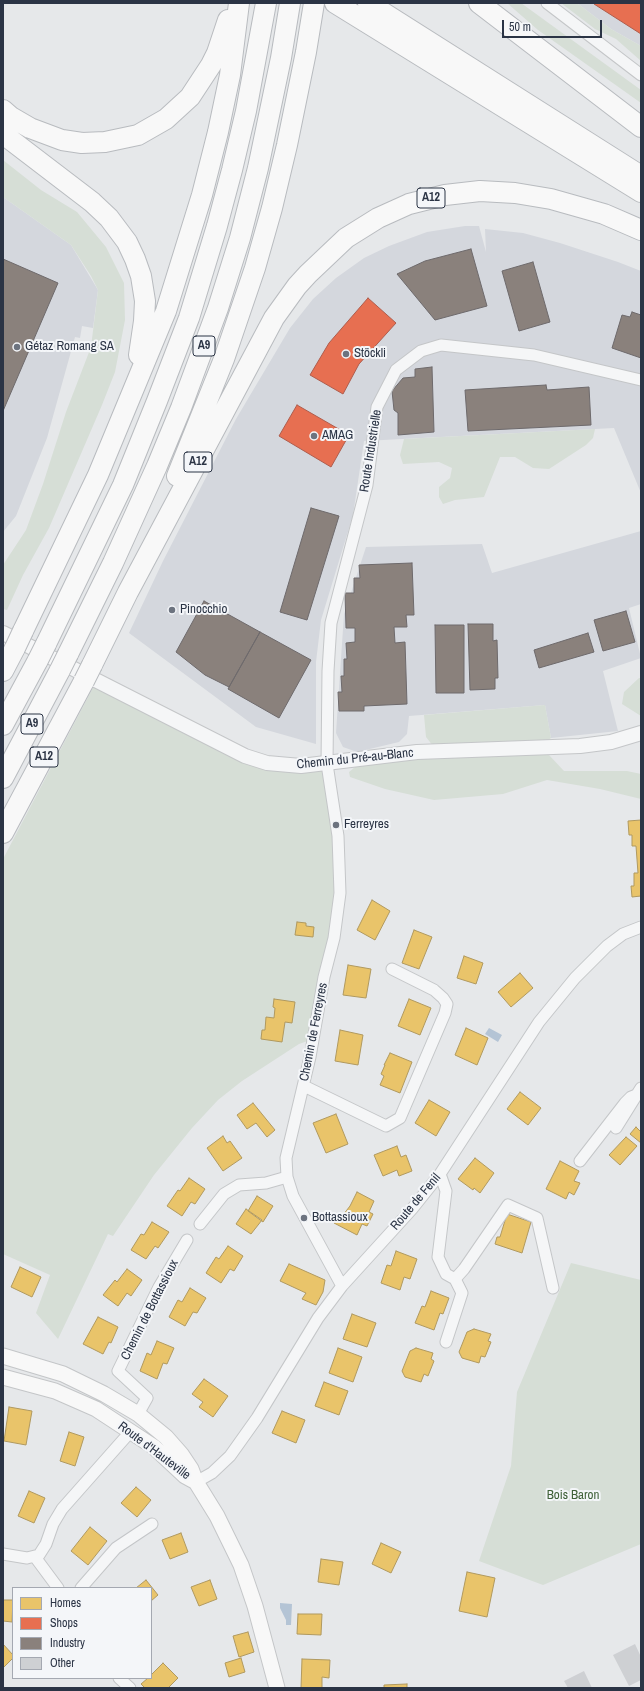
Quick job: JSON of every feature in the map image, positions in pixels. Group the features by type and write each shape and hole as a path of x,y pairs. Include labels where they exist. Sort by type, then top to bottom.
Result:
{"highway":[{"path":"3,110 21,123 41,134 72,142 106,142 127,138 142,132 174,113 198,87 217,53 234,3"},
{"path":"3,670 14,637 82,510 122,419 166,311 202,195 230,75 239,3"},
{"name":"A9","path":"3,725 42,652 122,485 154,408 188,318 217,226 232,170 246,111 266,3"},
{"name":"A9","path":"3,778 64,662 113,563 157,466 181,408 215,315 240,238 276,88 290,3"},
{"path":"128,592 212,389 255,268 272,208 287,145 306,52 314,3"},
{"path":"335,3 641,192"},
{"path":"368,3 641,176"},
{"path":"479,3 641,126"},
{"path":"3,134 102,210 122,234 135,258 143,288 144,321 139,355 122,419"},
{"name":"A12","path":"3,833 88,673 128,592 274,318 308,274 346,238 378,218 409,204 444,195 480,191 515,193 557,200 604,214 641,230"}],"main road":[{"name":"Route d'Hauteville","path":"3,1356 63,1374 104,1394 138,1414 166,1437 181,1454 191,1469 196,1482"},
{"name":"Route d'Hauteville","path":"3,1377 55,1391 96,1409 154,1447 185,1476 196,1482"},
{"path":"131,1431 138,1414"},
{"path":"196,1482 218,1516 234,1548 248,1583 277,1688"}],"street":[{"path":"547,3 641,75"},
{"name":"Route Industrielle","path":"327,764 328,670 331,624 367,485 377,407 396,370 420,351 441,345 534,355 641,380"},
{"name":"Chemin du Pré-au-Blanc","path":"14,637 245,756 267,763 301,766 416,752 580,746 611,742 641,733"},
{"name":"Chemin de Ferreyres","path":"327,764 338,836 340,893 334,938 324,976 304,1086 286,1158 287,1177 293,1196 342,1286"},
{"name":"Route de Fenil","path":"196,1482 212,1473 230,1456 257,1418 318,1318 342,1286 412,1209 440,1174 544,1016 575,978 607,946 624,934 641,927"},
{"path":"304,1086 386,1126 400,1118 445,1013 447,1004 434,990 392,969"},
{"path":"616,1128 639,1092"},
{"path":"580,1161 625,1103 639,1092"},
{"path":"440,1174 446,1191 438,1257 446,1274 455,1279 462,1293 446,1342"},
{"path":"200,1224 224,1194 239,1185 266,1183 287,1177"},
{"path":"455,1279 464,1269 508,1205 537,1218 553,1288"},
{"name":"Chemin de Bottassioux","path":"138,1414 147,1398 118,1371 159,1287 187,1240"},
{"path":"3,1554 27,1558 36,1557 41,1553 53,1524 65,1505 131,1431"},
{"path":"82,1587 116,1548 152,1524"},
{"path":"36,1557 57,1587"},
{"path":"120,1679 130,1688"}],"shaded area":[{"path":"577,3 641,3 641,46 611,29"},
{"path":"3,197 71,245 98,290 93,328 82,326 80,338 75,337 47,438 16,516 3,532"},
{"path":"465,226 479,226 486,252 485,229 523,233 560,243 641,271 641,493 614,428 364,441 353,515 321,620 316,662 316,744 256,727 129,633 163,561 236,419 290,328 313,299 336,278 364,258 389,246 427,232"},
{"path":"641,531 641,604 629,608 641,658 603,671 618,731 551,738 545,705 409,716 407,734 399,742 357,752 343,747 336,733 344,614 366,547 482,544 492,573"}],"green space":[{"path":"507,3 521,3 641,90 641,103 538,30"},
{"path":"561,3 577,3 611,29 641,46 641,61 616,39 595,29"},
{"path":"3,160 41,190 77,212 106,247 124,283 125,320 115,372 102,405 49,528 23,575 7,610 3,609 3,565 26,530 43,484 66,412 91,347 98,290 91,276 71,245 3,197"},
{"path":"595,429 593,438 586,445 549,469 533,468 515,457 500,457 484,497 455,500 443,504 439,497 439,487 450,478 452,468 439,462 403,464 400,455 404,439"},
{"path":"639,678 641,678 641,716 622,704 624,692"},
{"path":"97,680 245,756 327,764 341,877 313,1039 299,1044 242,1081 218,1100 192,1128 154,1175 113,1236 108,1234 58,1339 36,1313 50,1275 3,1254 3,859"},
{"path":"545,705 551,738 538,748 516,749 549,755 564,771 627,771 641,774 641,799 600,789 547,780 503,794 434,800 385,789 350,777 349,772 365,759 437,751 426,737 424,715"},
{"name":"Bois Baron","path":"571,1263 641,1280 641,1544 543,1585 479,1561 511,1466 517,1392"}],"water":[{"path":"489,1028 502,1035 498,1042 485,1034"},
{"path":"280,1603 292,1604 291,1625 286,1625 286,1620 280,1608"}],"building: Homes":[{"path":"641,820 641,896 632,897 631,886 634,886 634,873 638,873 636,846 632,846 632,835 629,835 628,821"},
{"path":"372,900 390,911 375,940 357,930"},
{"path":"297,922 306,923 306,926 314,927 313,937 295,935"},
{"path":"414,930 432,937 419,969 402,963"},
{"path":"464,956 483,963 476,984 457,978"},
{"path":"348,965 371,969 366,998 343,995"},
{"path":"520,973 533,988 511,1007 498,992"},
{"path":"274,999 295,1002 292,1023 285,1022 282,1042 261,1039 262,1030 265,1030 266,1017 274,1018"},
{"path":"409,999 431,1008 420,1035 398,1026"},
{"path":"466,1028 488,1038 477,1065 455,1055"},
{"path":"340,1030 363,1035 358,1065 335,1061"},
{"path":"390,1053 412,1062 400,1093 380,1085 384,1076 381,1074"},
{"path":"520,1092 541,1108 528,1125 507,1109"},
{"path":"429,1100 450,1112 436,1136 415,1123"},
{"path":"253,1103 275,1130 267,1137 256,1123 247,1129 237,1115"},
{"path":"336,1114 348,1144 326,1153 313,1123"},
{"path":"636,1127 641,1132 641,1143 630,1134"},
{"path":"223,1136 227,1143 230,1141 242,1158 223,1171 207,1148"},
{"path":"626,1137 637,1146 620,1165 609,1155"},
{"path":"397,1146 401,1157 406,1155 412,1171 399,1176 397,1170 383,1176 374,1155"},
{"path":"475,1158 494,1173 480,1193 474,1188 473,1190 458,1179"},
{"path":"560,1161 579,1171 574,1181 580,1183 574,1195 569,1192 566,1199 546,1189"},
{"path":"189,1178 205,1189 195,1204 191,1202 182,1216 167,1206 178,1190 180,1191"},
{"path":"357,1192 374,1201 369,1212 373,1214 367,1226 362,1224 357,1235 334,1223 339,1214 343,1215 350,1206"},
{"path":"257,1196 273,1206 263,1222 248,1211"},
{"path":"246,1209 262,1220 251,1234 236,1224"},
{"path":"507,1214 531,1222 522,1253 495,1244 497,1237 500,1237"},
{"path":"152,1222 169,1232 158,1248 155,1246 146,1259 131,1250 141,1234 144,1235"},
{"path":"228,1246 243,1256 234,1271 230,1269 221,1283 206,1273 216,1257 219,1259"},
{"path":"396,1251 417,1259 410,1279 404,1277 400,1290 381,1283 387,1265 391,1266"},
{"path":"289,1264 325,1280 323,1292 316,1305 302,1299 306,1293 280,1281"},
{"path":"20,1267 41,1277 32,1297 11,1287"},
{"path":"127,1269 142,1280 131,1296 127,1293 118,1306 103,1295 115,1280 117,1282"},
{"path":"190,1288 206,1298 197,1313 193,1312 185,1326 169,1317 178,1300 182,1302"},
{"path":"431,1291 449,1298 443,1314 440,1313 434,1330 415,1323 422,1306 425,1307"},
{"path":"352,1314 376,1323 367,1347 343,1339"},
{"path":"98,1317 118,1327 111,1343 109,1342 103,1354 83,1344"},
{"path":"474,1329 491,1334 488,1341 491,1342 485,1357 481,1356 479,1363 462,1358 459,1352 467,1332"},
{"path":"157,1341 174,1348 167,1364 163,1363 157,1379 140,1371 147,1353 151,1355"},
{"path":"338,1348 362,1357 353,1382 329,1373"},
{"path":"416,1348 433,1353 431,1359 434,1361 428,1376 424,1374 421,1382 405,1377 402,1371 410,1351"},
{"path":"204,1379 228,1396 213,1417 199,1407 203,1402 192,1394"},
{"path":"324,1382 348,1391 339,1415 315,1406"},
{"path":"9,1407 32,1411 26,1445 4,1441"},
{"path":"282,1411 305,1420 296,1443 272,1433"},
{"path":"69,1432 84,1437 75,1466 60,1461"},
{"path":"136,1487 151,1500 137,1517 121,1503"},
{"path":"29,1491 45,1498 34,1523 18,1516"},
{"path":"90,1527 107,1541 88,1565 71,1551"},
{"path":"181,1533 188,1552 170,1559 162,1540"},
{"path":"381,1543 401,1552 391,1573 372,1564"},
{"path":"321,1559 343,1562 339,1585 318,1582"},
{"path":"467,1572 495,1578 487,1617 459,1611"},
{"path":"146,1580 152,1587 137,1587"},
{"path":"210,1580 217,1599 199,1606 191,1587"},
{"path":"152,1588 158,1595 152,1600"},
{"path":"3,1600 12,1600 12,1622 3,1621"},
{"path":"298,1614 322,1614 321,1635 297,1634"},
{"path":"248,1632 254,1652 239,1657 233,1636"},
{"path":"3,1644 12,1654 12,1659 3,1668"},
{"path":"241,1658 245,1672 229,1677 225,1663"},
{"path":"302,1659 330,1660 329,1678 322,1677 322,1688 301,1688"},
{"path":"163,1663 178,1678 168,1688 145,1688 141,1684 147,1679 152,1679 152,1674"},
{"path":"407,1684 407,1688 384,1688 384,1685"}],"building: Shops":[{"path":"641,3 641,34 594,4"},
{"name":"Stöckli","path":"368,298 396,323 359,364 343,394 310,375 329,343"},
{"name":"AMAG","path":"297,405 349,435 331,467 279,436"}],"building: Industry":[{"path":"471,249 487,306 435,320 397,274 425,261"},
{"name":"Gétaz Romang SA","path":"3,259 58,283 3,411"},
{"path":"533,262 550,322 519,331 502,271"},
{"path":"632,312 641,315 641,358 612,348 622,315 630,317"},
{"path":"432,367 434,432 398,435 398,413 394,410 392,391 403,378 415,377 415,369"},
{"path":"546,385 547,390 589,387 591,425 468,431 465,390"},
{"path":"311,508 339,516 307,620 280,612"},
{"path":"412,563 414,615 406,615 407,627 394,627 395,643 405,642 407,704 364,706 364,711 339,711 338,692 342,692 341,676 344,676 344,659 347,659 346,643 355,642 355,628 346,628 345,593 354,593 354,578 360,578 359,565"},
{"path":"204,601 260,632 229,687 205,675 176,652"},
{"path":"626,611 635,642 603,651 594,620"},
{"path":"468,624 493,624 493,641 497,640 498,678 495,678 495,689 470,690"},
{"path":"435,625 464,625 464,693 436,693"},
{"path":"260,632 311,660 279,718 228,689"},
{"path":"588,633 594,652 539,668 534,650"}],"building: Other":[{"path":"635,1644 641,1657 641,1680 629,1686 613,1655"},
{"path":"584,1671 592,1688 568,1688 564,1681"}],"place":[{"name":"Gétaz Romang SA","path":"17,347"},
{"name":"Stöckli","path":"346,354"},
{"name":"AMAG","path":"314,436"},
{"name":"Pinocchio","path":"172,610"},
{"name":"Ferreyres","path":"336,825"},
{"name":"Bottassioux","path":"304,1218"}]}
